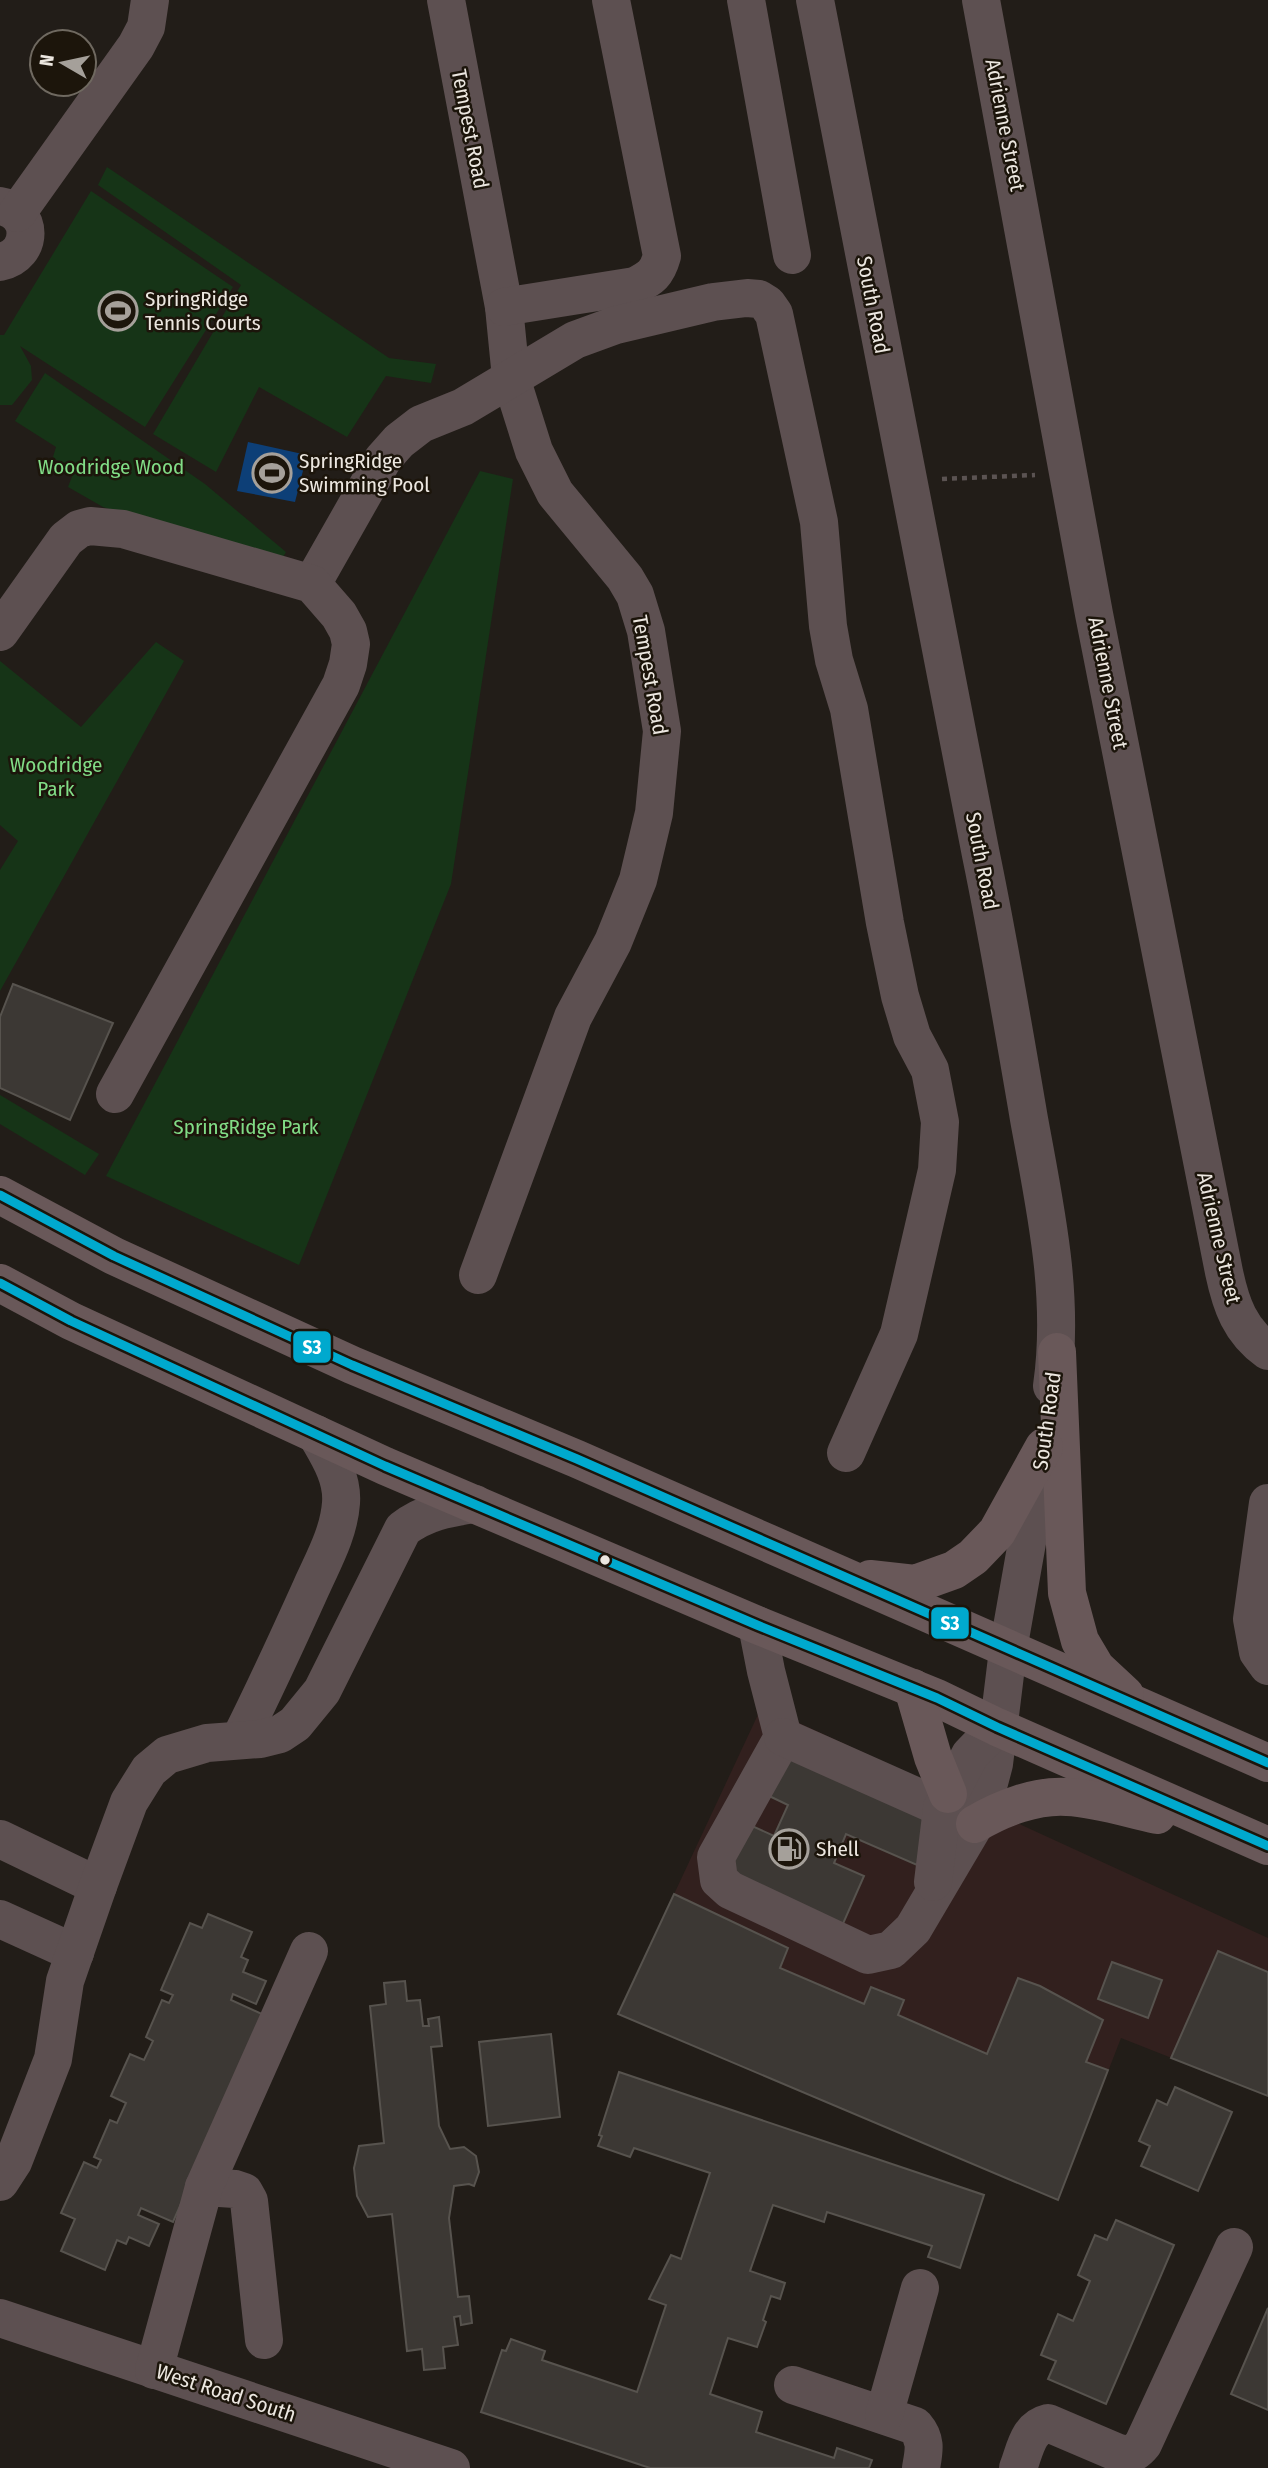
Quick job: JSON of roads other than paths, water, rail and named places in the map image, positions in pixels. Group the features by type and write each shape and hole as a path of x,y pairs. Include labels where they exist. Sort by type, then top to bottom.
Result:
{"main road":[{"path":"0,1195 114,1256 352,1365 577,1459 1268,1763"},
{"path":"0,1283 71,1321 316,1434 757,1625 913,1688 1268,1846"},
{"path":"1057,1352 1067,1593 1080,1641 1096,1668 1137,1706"},
{"path":"834,1572 915,1584 954,1570 972,1557 997,1532 1044,1447"},
{"path":"913,1688 933,1757 955,1809 1000,1810 1050,1798 1068,1797 1232,1830"}],"street":[{"path":"0,262 10,260 21,251 26,238 24,225 9,209 136,46 146,27 150,0"},
{"name":"Tempest Road","path":"446,0 504,307 511,378 534,451 555,493 625,578 635,595 646,631 659,704 662,753 654,813 638,880 613,942 573,1017 478,1275"},
{"path":"504,307 635,286 658,271 662,256 611,0"},
{"path":"746,0 792,255"},
{"name":"South Road","path":"783,1737 716,1857 719,1880 730,1890 868,1955 891,1950 913,1929 932,1894 955,1809 994,1764 1008,1650 1044,1447 1057,1352 1057,1306 1048,1224 998,938 906,481 815,0"},
{"name":"Adrienne Street","path":"981,0 1136,828 1230,1300 1240,1322 1255,1341 1268,1350"},
{"path":"312,584 383,460 399,441 421,424 463,407 575,340 616,325 713,302 747,298 760,299 774,314 819,522 828,626 834,660 849,709 885,923 900,996 912,1036 930,1070 940,1122 937,1170 900,1334 846,1453"},
{"path":"0,632 55,551 79,529 90,526 123,529 312,584 340,615 348,631 351,644 341,685 115,1094"},
{"path":"240,1739 337,1530 341,1502 339,1482 332,1461 316,1434"},
{"path":"1268,1503 1252,1619 1258,1652 1268,1666"},
{"path":"0,2182 13,2162 53,2059 65,1981 98,1886 129,1802 149,1770 167,1755 207,1743 260,1739 280,1734 295,1724 323,1691 403,1530 416,1519 438,1510 475,1504"},
{"path":"757,1625 783,1737 955,1809"},
{"path":"0,1839 98,1886"},
{"path":"0,1919 75,1953"},
{"path":"154,2370 204,2187 309,1951"},
{"path":"204,2187 244,2192 248,2202 264,2340"},
{"path":"1018,2468 1029,2435 1040,2425 1048,2423 1126,2456 1136,2453 1147,2436 1234,2247"},
{"path":"884,2415 920,2288"},
{"name":"West Road South","path":"0,2318 451,2468"},
{"path":"793,2385 915,2426 925,2448 921,2468"}],"water":[{"name":"SpringRidge Swimming Pool","path":"248,442 307,455 295,502 237,491"}],"place":[{"name":"SpringRidge Tennis Courts","path":"118,311"},
{"name":"SpringRidge Swimming Pool","path":"272,473"},
{"name":"Shell","path":"789,1849"}],"park label":[{"name":"Woodridge Wood","path":"111,467"},
{"name":"Woodridge Park","path":"56,777"},
{"name":"SpringRidge Park","path":"246,1127"}]}
